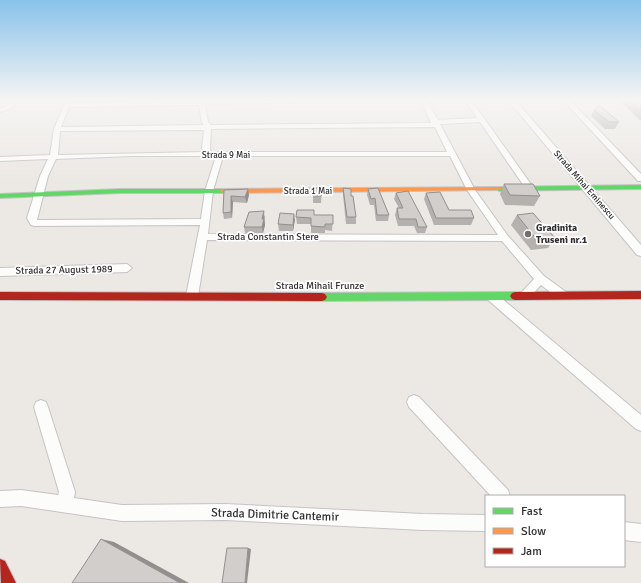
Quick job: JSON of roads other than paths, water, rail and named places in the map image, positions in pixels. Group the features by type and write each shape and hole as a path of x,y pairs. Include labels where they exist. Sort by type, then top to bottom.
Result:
{"street":[{"path":"57,129 147,127"},
{"path":"208,127 206,148 209,155"},
{"path":"437,127 471,190 505,238 540,279 562,295"},
{"path":"487,127 531,190"},
{"name":"Strada Mihai Eminescu","path":"534,127 641,252"},
{"path":"592,127 641,179"},
{"name":"Strada Constantin Stere","path":"57,129 54,155 44,176 32,218 34,223 205,222 203,237 505,238"},
{"name":"Strada 9 Mai","path":"0,159 54,155 451,154"},
{"path":"205,222 209,191 220,155"},
{"name":"Strada 1 Mai","path":"0,196 209,191 531,190 641,187"},
{"path":"192,296 203,237"},
{"name":"Strada 27 August 1989","path":"0,272 127,268"},
{"path":"525,295 540,279"},
{"name":"Strada Mihail Frunze","path":"0,296 641,295"},
{"path":"491,296 641,424"},
{"path":"414,402 501,495"},
{"path":"41,407 67,492 65,504"},
{"name":"Strada Dimitrie Cantemir","path":"0,499 21,498 122,513 225,512 423,522 485,522"},
{"path":"625,531 641,533"},
{"path":"0,566 9,583"}],"place":[{"name":"Gradinita Truseni nr.1","path":"528,234"}]}
